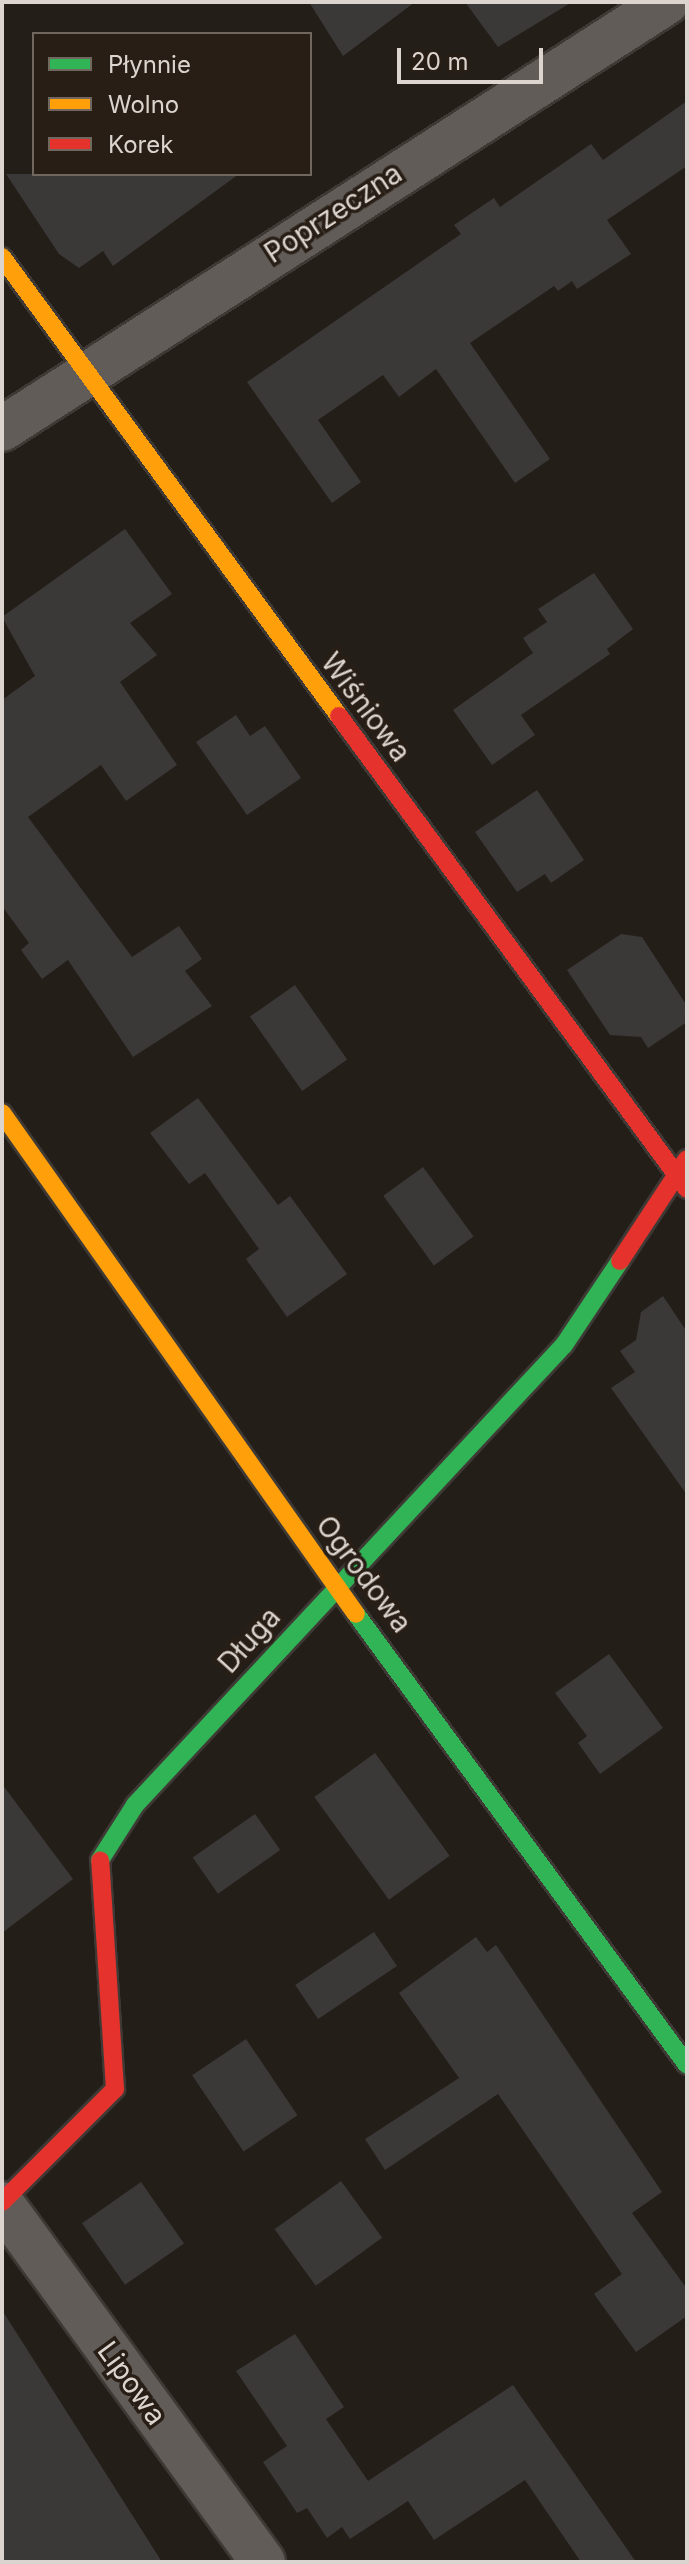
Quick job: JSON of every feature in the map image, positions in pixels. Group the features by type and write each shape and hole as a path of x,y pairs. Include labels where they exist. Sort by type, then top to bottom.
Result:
{"street":[{"name":"Poprzeczna","path":"2,429 667,2"},
{"name":"Wiśniowa","path":"2,257 86,377 684,1174"},
{"name":"Ogrodowa","path":"2,1113 687,2065"},
{"name":"Długa","path":"2,2203 115,2089 98,1863 135,1805 338,1583 564,1345 684,1174"},
{"name":"Lipowa","path":"2,2203 263,2562"}],"building":[{"path":"309,2 415,2 343,56"},
{"path":"465,2 572,2 498,47"},
{"path":"687,101 687,166 607,220 631,254 577,289 572,281 558,291 554,286 470,343 550,459 515,483 436,369 399,397 383,375 318,420 361,482 332,503 247,382 461,234 454,225 494,198 500,207 591,144 603,160"},
{"path":"6,174 236,176 113,266 103,251 79,268 59,254"},
{"path":"125,529 172,594 130,623 157,655 120,682 177,765 126,801 101,765 28,817 132,957 179,926 202,959 185,971 212,1006 133,1057 68,960 42,979 21,950 29,943 2,906 2,700 35,676 2,617"},
{"path":"594,573 633,629 607,649 610,654 521,715 535,735 492,765 453,710 533,653 523,638 547,622 538,609"},
{"path":"236,715 250,736 265,726 301,778 247,815 196,742"},
{"path":"537,790 584,860 551,883 545,874 517,892 475,832"},
{"path":"621,934 642,937 687,1006 687,1022 648,1048 641,1037 610,1035 567,970"},
{"path":"295,985 347,1060 302,1091 250,1017"},
{"path":"198,1098 278,1205 290,1196 347,1274 287,1317 246,1259 259,1249 205,1173 189,1184 150,1133"},
{"path":"423,1167 474,1237 434,1265 383,1196"},
{"path":"663,1296 687,1332 687,1495 611,1388 635,1372 620,1351 636,1340 641,1312"},
{"path":"609,1654 663,1728 600,1774 578,1743 587,1736 555,1693"},
{"path":"375,1753 450,1856 389,1900 314,1797"},
{"path":"2,1784 73,1879 2,1933"},
{"path":"255,1814 280,1850 218,1894 193,1858"},
{"path":"374,1932 397,1966 318,2019 295,1985"},
{"path":"476,1937 487,1952 496,1945 662,2192 632,2213 687,2289 687,2316 636,2352 594,2294 622,2274 498,2094 385,2170 365,2139 459,2078 399,1993"},
{"path":"246,2039 297,2115 244,2152 192,2075"},
{"path":"341,2181 382,2238 316,2286 275,2229"},
{"path":"141,2182 184,2243 125,2285 82,2223"},
{"path":"2,2310 162,2562 2,2562"},
{"path":"295,2334 344,2407 326,2419 368,2481 513,2385 636,2562 581,2562 525,2480 434,2540 408,2501 350,2539 342,2527 327,2538 307,2508 297,2513 263,2462 287,2446 236,2371"}],"traffic: fast":[{"path":"100,1860 135,1805 564,1345 620,1261"},
{"path":"356,1614 687,2065"}],"traffic: slow":[{"path":"2,257 339,716"},
{"path":"2,1113 356,1614"}],"traffic: jam":[{"path":"339,716 687,1189"},
{"path":"620,1261 687,1159"},
{"path":"2,2202 115,2089 100,1860"}]}
